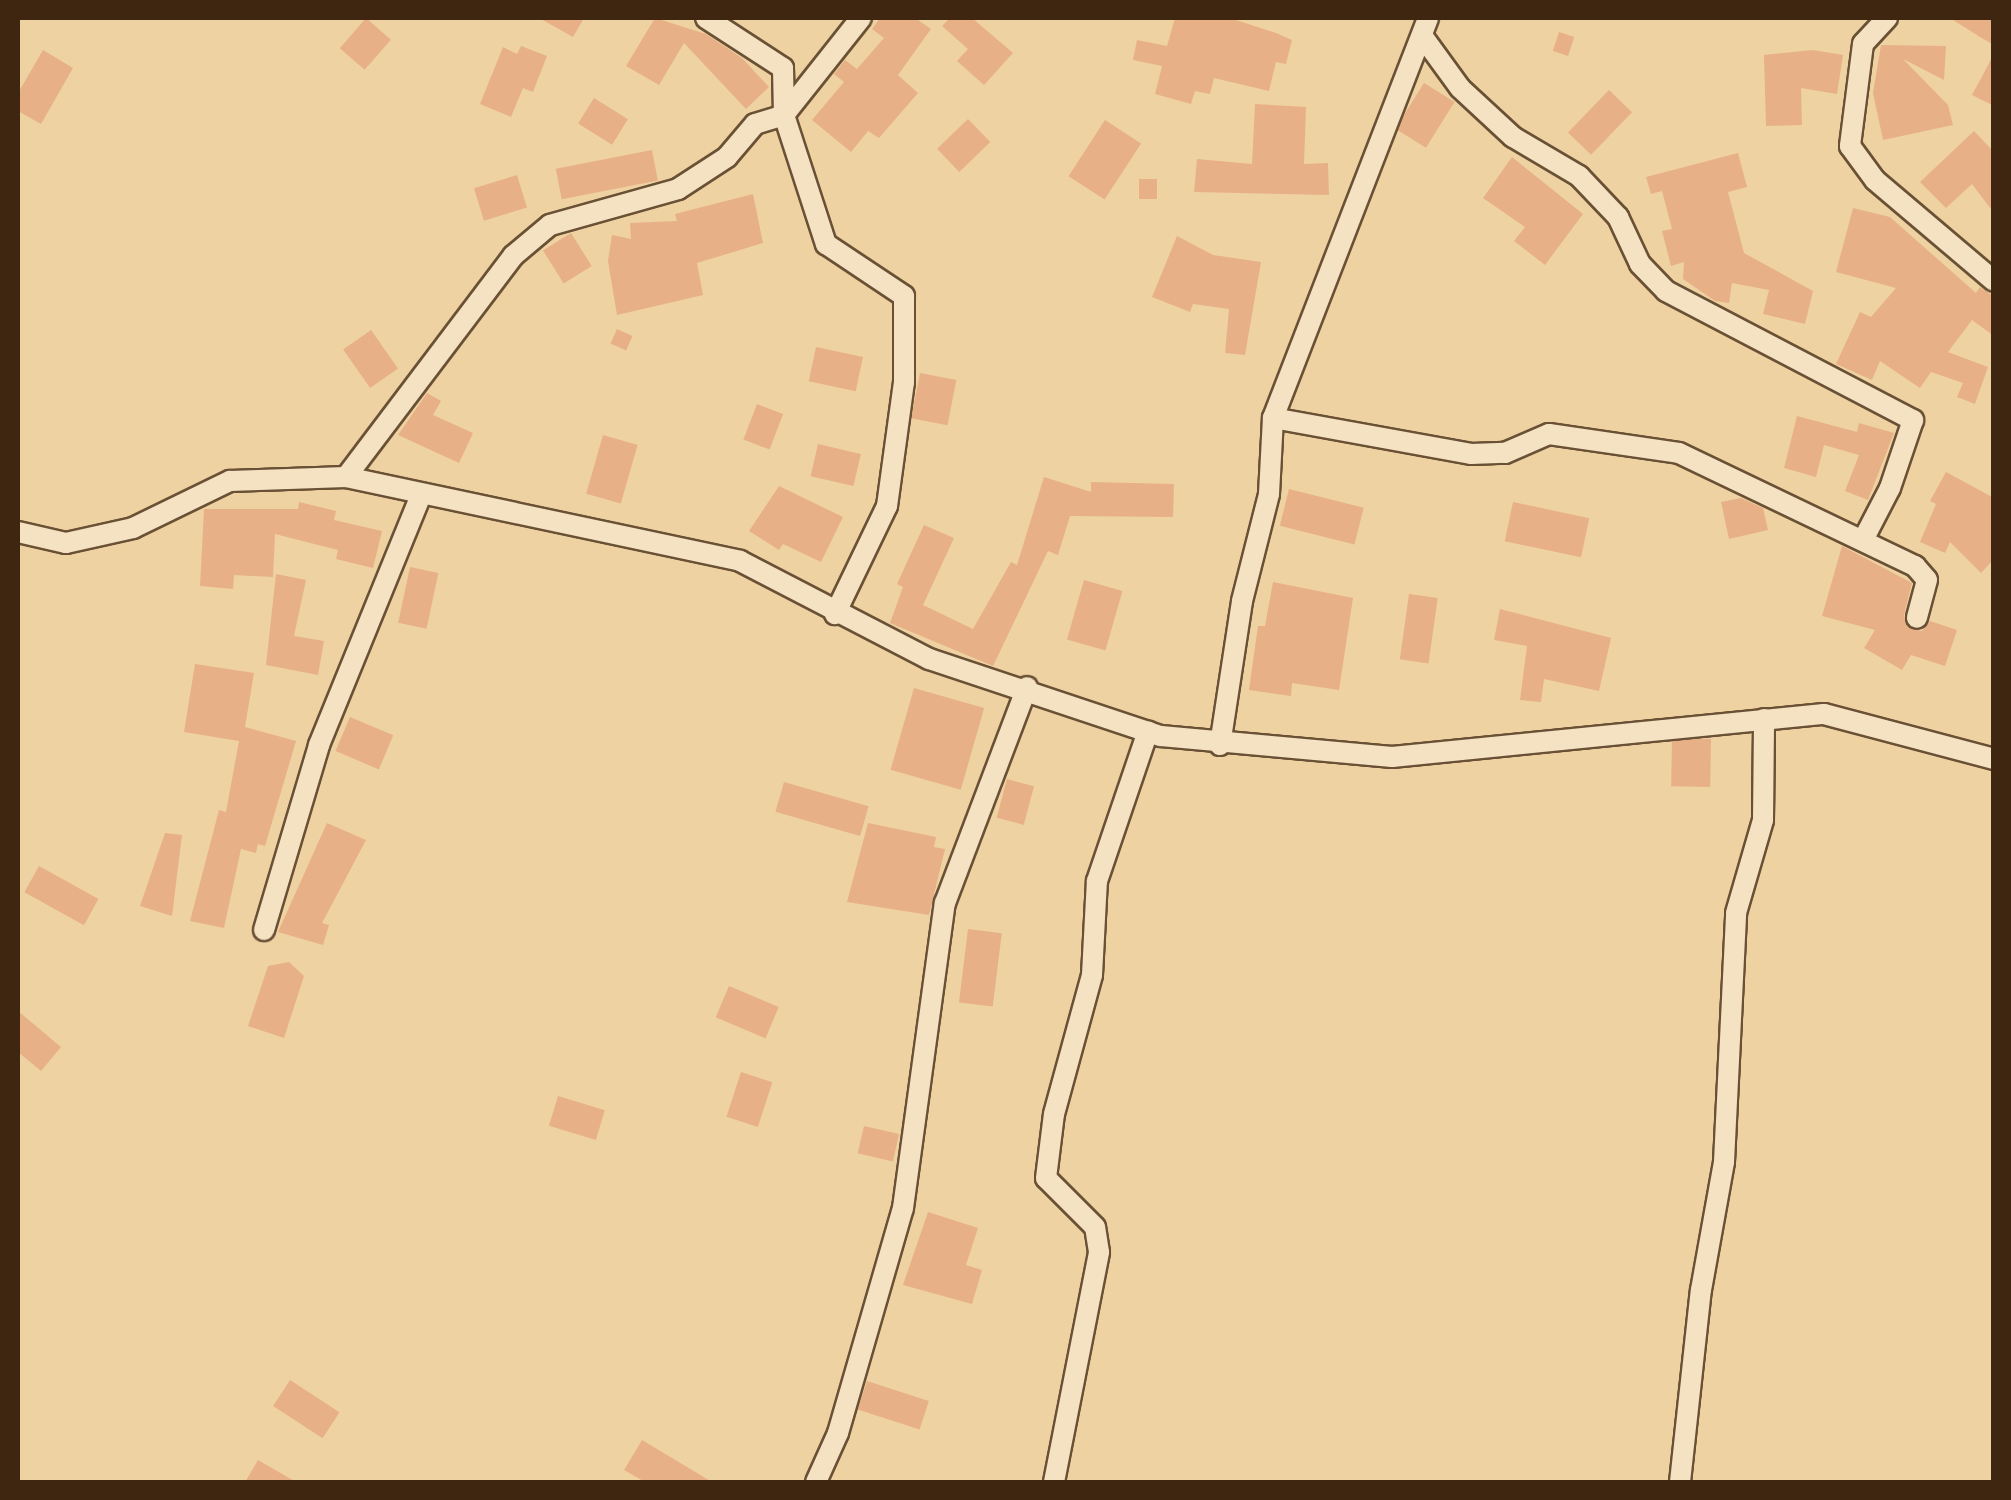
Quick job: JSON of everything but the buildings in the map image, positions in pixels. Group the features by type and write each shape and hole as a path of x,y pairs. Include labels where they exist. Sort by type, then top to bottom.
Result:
{"street":[{"path":"706,18 783,68 784,115 826,244 848,265 904,296 906,316 888,506 835,614"},
{"path":"346,477 513,256 550,225 678,189 728,157 756,124 784,115 861,18"},
{"path":"1887,18 1863,44 1850,146 1876,180 1994,281"},
{"path":"1220,744 1242,600 1269,494 1273,418 1382,124 1425,27"},
{"path":"1425,27 1460,88 1513,138 1592,190 1666,291 1913,420 1890,488 1863,540"},
{"path":"1273,418 1471,454 1506,453 1549,434 1680,453 1915,566 1927,580 1916,618"},
{"path":"18,532 66,543 133,528 230,481 346,477 420,498 740,561 835,614 930,660 1027,687 1148,731 1220,744 1392,756 1824,714 1994,759"},
{"path":"264,930 319,745 420,498"},
{"path":"816,1482 838,1433 904,1208 944,902 1027,687"},
{"path":"1680,1482 1701,1290 1724,1162 1736,913 1763,820 1764,719"},
{"path":"1054,1482 1099,1252 1095,1228 1046,1178 1054,1114 1092,975 1096,881 1148,731"}]}
